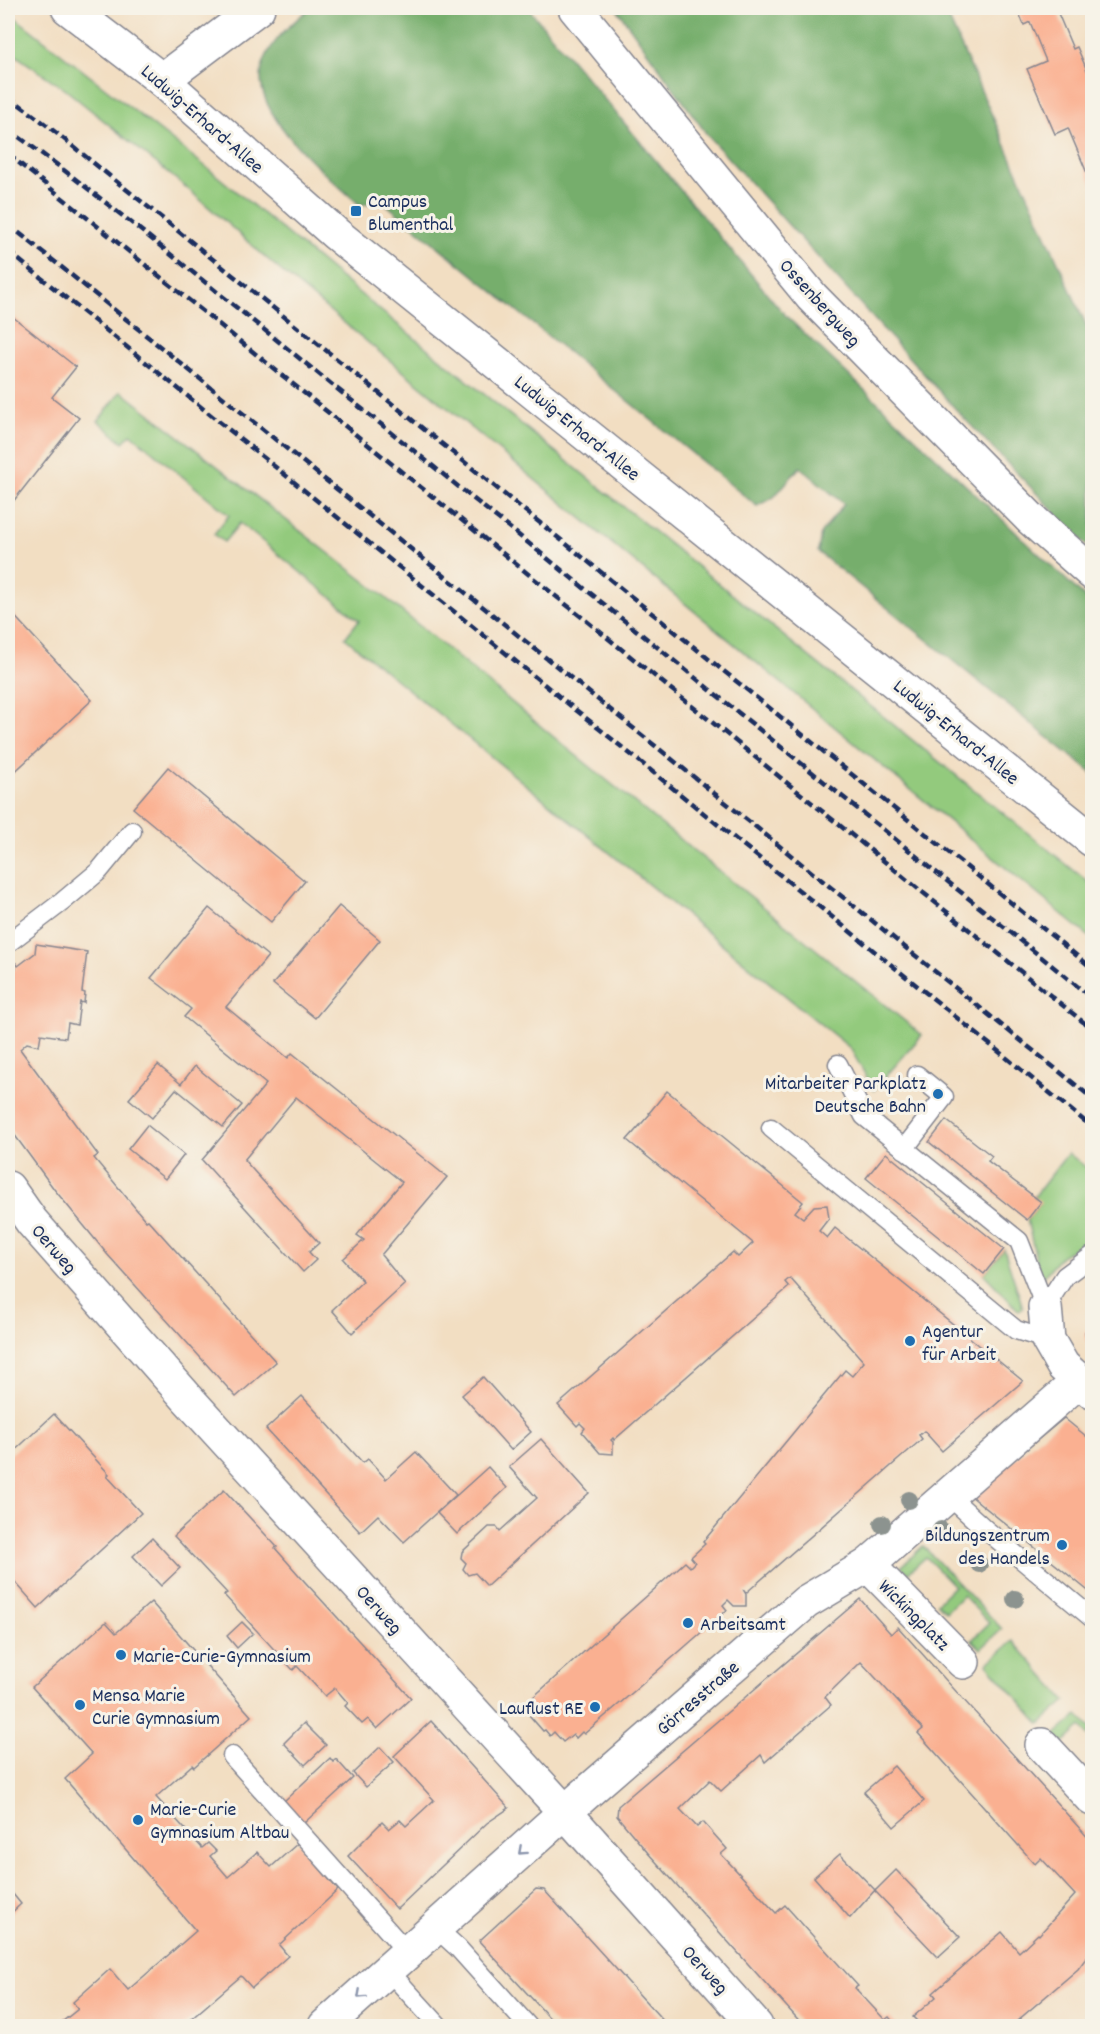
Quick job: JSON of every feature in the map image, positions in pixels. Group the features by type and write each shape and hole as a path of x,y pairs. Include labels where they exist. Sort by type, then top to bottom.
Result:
{"main road":[{"name":"Ludwig-Erhard-Allee","path":"68,8 162,80 336,234 1092,840"},
{"path":"162,80 258,8"},
{"name":"Ossenbergweg","path":"575,8 812,297 1031,519 1092,573"},
{"name":"Oerweg","path":"8,1188 32,1222 188,1399 565,1812 756,2026"},
{"path":"1045,1307 1048,1340 1063,1366 1086,1387"},
{"name":"Görresstraße","path":"325,2026 565,1812 806,1602 868,1565 949,1496 1086,1387"},
{"name":"Wickingplatz","path":"868,1565 963,1662"},
{"path":"1042,1745 1092,1799"}],"lane":[{"path":"8,943 99,871 132,831"},
{"path":"838,1064 864,1116 1019,1241 1045,1307"},
{"path":"904,1149 944,1097 917,1075"},
{"path":"771,1128 1016,1330 1048,1340"},
{"path":"1045,1307 1065,1276 1092,1256"},
{"path":"949,1496 1092,1618"},
{"path":"231,1756 398,1961 439,2026"},
{"path":"436,1928 458,1948 528,2026"}],"green space":[{"path":"310,8 528,8 786,316 1092,604 1092,773 818,552 821,533 844,504 800,467 774,497 757,506 382,201 360,205 312,162 280,125 268,106 262,86 262,68 269,50 281,35"},
{"path":"616,8 944,8 1092,338 1092,551 961,415 708,136"},
{"path":"8,12 210,170 1092,885 1092,939 280,270 188,189 66,90 8,50"},
{"path":"121,391 381,594 567,748 922,1035 874,1090 850,1048 345,638 359,620 240,523 224,542 214,534 229,515 131,434 123,442 98,421"},
{"path":"1068,1153 1092,1172 1092,1238 1061,1256 1041,1280 1027,1220 1040,1203 1034,1197"},
{"path":"1004,1249 1023,1308 1019,1311 984,1274"},
{"path":"923,1546 1002,1629 981,1649 972,1640 989,1623 963,1595 946,1612 937,1603 954,1586 926,1557 908,1573 901,1567"},
{"path":"1013,1641 1066,1701 1040,1724 987,1664"},
{"path":"1078,1715 1092,1730 1092,1739 1081,1727 1063,1743 1055,1735"}],"building":[{"path":"1017,8 1065,8 1057,11 1073,49 1077,47 1092,82 1092,185 1068,128 1055,134 1027,69 1046,61 1030,22 1024,25"},
{"path":"8,313 76,367 52,397 79,418 8,508"},
{"path":"8,609 92,700 8,778"},
{"path":"168,767 305,881 271,922 133,808"},
{"path":"339,906 380,940 315,1018 273,984"},
{"path":"209,908 268,956 226,1007 288,1058 292,1053 447,1177 381,1255 405,1284 352,1333 332,1310 363,1281 343,1259 364,1240 357,1235 402,1182 296,1097 244,1160 319,1243 309,1252 316,1260 303,1272 202,1160 266,1084 184,1017 191,1009 151,978"},
{"path":"36,944 87,952 82,992 85,993 84,1003 80,1002 77,1025 68,1023 66,1038 41,1034 39,1046 27,1043 20,1049 98,1155 94,1158 146,1221 148,1220 276,1362 236,1397 107,1254 54,1189 8,1126 8,975 16,968 14,965 16,963 18,966 35,953"},
{"path":"158,1065 181,1084 195,1066 242,1105 223,1127 176,1089 152,1118 129,1099"},
{"path":"667,1091 803,1202 795,1212 803,1218 814,1206 827,1205 829,1218 819,1231 827,1238 835,1228 1023,1381 942,1451 924,1431 919,1435 922,1439 747,1592 744,1591 746,1606 734,1606 728,1600 723,1605 727,1610 639,1687 584,1734 582,1732 576,1738 573,1734 563,1742 554,1732 550,1736 545,1730 543,1731 522,1707 685,1562 690,1567 695,1562 691,1557 705,1544 703,1542 845,1370 852,1376 864,1362 790,1278 785,1282 789,1287 614,1440 613,1438 611,1440 613,1454 600,1453 582,1432 585,1428 580,1423 577,1426 558,1405 733,1252 738,1257 753,1243 627,1140"},
{"path":"946,1120 992,1156 988,1161 1041,1202 1027,1220 929,1142"},
{"path":"147,1125 184,1155 165,1179 128,1149"},
{"path":"886,1153 1004,1249 984,1274 866,1178"},
{"path":"1092,1331 1092,1355 1090,1355 1085,1332"},
{"path":"483,1377 531,1432 511,1450 462,1395"},
{"path":"302,1396 363,1463 368,1459 386,1479 416,1452 456,1495 404,1542 378,1515 360,1532 266,1429"},
{"path":"54,1414 141,1513 38,1608 8,1574 8,1457"},
{"name":"Bildungszentrum des Handels","path":"1064,1418 1092,1441 1092,1594 971,1496"},
{"path":"541,1439 589,1493 487,1586 475,1573 468,1575 463,1569 466,1563 461,1558 462,1552 489,1527 497,1527 500,1531 537,1498 509,1467"},
{"path":"488,1467 507,1488 457,1534 437,1513"},
{"path":"224,1490 411,1698 377,1729 368,1719 362,1724 345,1706 348,1703 335,1688 325,1696 297,1666 293,1670 174,1536"},
{"path":"152,1538 180,1568 161,1586 133,1556"},
{"path":"860,1599 891,1634 898,1627 1092,1842 1092,1950 1078,1969 1011,2026 922,2026 913,2017 936,1997 933,1993 1002,1932 1019,1952 1039,1935 1075,1895 1041,1858 1035,1864 918,1733 923,1729 861,1662 825,1697 831,1705 765,1762 761,1755 721,1791 710,1780 680,1809 697,1827 703,1822 727,1849 721,1854 776,1913 785,1905 858,1986 855,1988 885,2020 889,2017 897,2026 804,2026 617,1816 618,1806"},
{"name":"Marie-Curie Gymnasium Altbau","path":"151,1602 251,1716 194,1767 192,1765 156,1797 202,1848 208,1843 216,1851 210,1856 228,1877 257,1852 271,1867 298,1843 338,1890 279,1945 288,1956 252,1988 241,1976 183,2026 57,2026 78,2009 73,2002 110,1969 128,1990 196,1931 65,1779 92,1754 32,1687 106,1622 116,1633"},
{"path":"242,1622 253,1633 237,1648 227,1636"},
{"path":"431,1721 509,1808 487,1823 397,1909 348,1856 382,1822 389,1829 400,1820 406,1826 434,1800 394,1756"},
{"path":"304,1723 326,1745 305,1765 284,1743"},
{"path":"380,1747 394,1762 366,1787 353,1773"},
{"path":"330,1758 333,1762 336,1759 353,1778 303,1824 283,1802"},
{"path":"894,1766 924,1801 894,1827 864,1792"},
{"path":"840,1854 875,1890 850,1918 814,1877"},
{"path":"896,1870 960,1937 938,1957 875,1891"},
{"path":"8,1888 21,1904 8,1916"},
{"path":"536,1889 544,1890 668,2026 557,2026 479,1941"}],"railway":[{"path":"8,96 1092,968"},
{"path":"8,129 133,224 1092,998"},
{"path":"8,154 1092,1029"},
{"path":"8,224 1092,1098"},
{"path":"8,251 1092,1127"}],"place":[{"name":"Campus Blumenthal","path":"356,211"},
{"name":"Mitarbeiter Parkplatz Deutsche Bahn","path":"938,1094"},
{"name":"Agentur für Arbeit","path":"910,1341"},
{"name":"Bildungszentrum des Handels","path":"1062,1545"},
{"name":"Arbeitsamt","path":"688,1623"},
{"name":"Marie-Curie-Gymnasium","path":"121,1655"},
{"name":"Mensa Marie Curie Gymnasium","path":"80,1705"},
{"name":"Lauflust RE","path":"595,1707"},
{"name":"Marie-Curie Gymnasium Altbau","path":"138,1820"}]}
